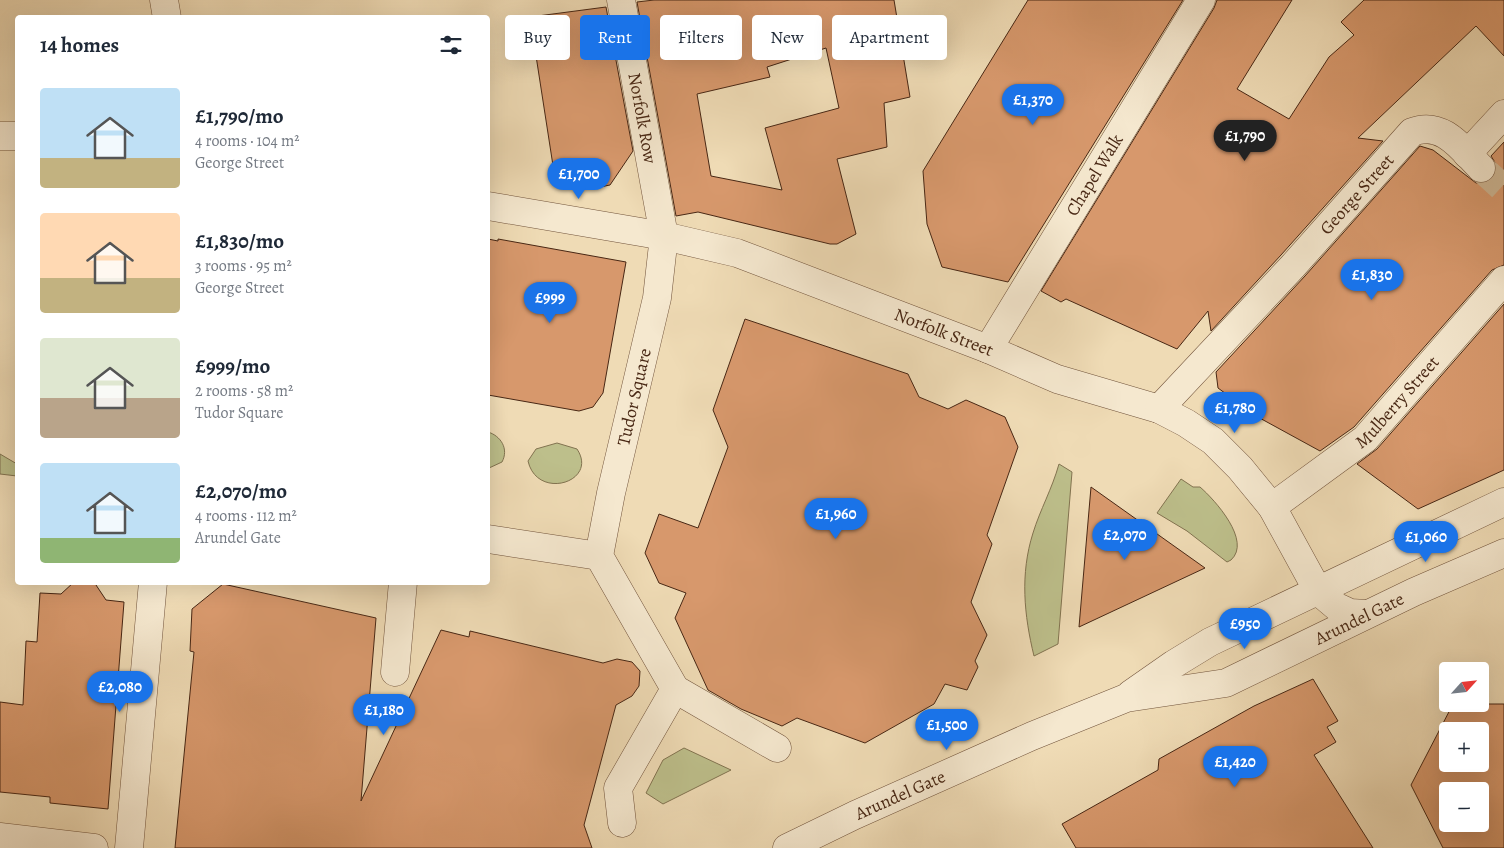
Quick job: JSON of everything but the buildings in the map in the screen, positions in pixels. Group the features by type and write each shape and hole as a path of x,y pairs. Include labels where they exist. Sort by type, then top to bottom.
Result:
{"street":[{"path":"164,0 166,15"},
{"name":"Norfolk Row","path":"621,0 664,236"},
{"name":"Chapel Walk","path":"988,349 1201,0"},
{"name":"George Street","path":"1158,409 1293,266 1412,132 1426,128 1440,130 1474,161 1504,114"},
{"path":"0,136 15,136"},
{"name":"Norfolk Street","path":"490,206 664,236 737,253 988,349 1057,380 1158,409 1186,423 1212,441 1240,468 1272,508 1318,591"},
{"name":"Tudor Square","path":"599,556 611,493 657,298 664,236"},
{"name":"Mulberry Street","path":"1272,508 1365,439 1504,280"},
{"name":"Arundel Gate","path":"787,848 855,815 1032,736 1126,698 1174,664 1210,642 1504,502"},
{"path":"490,540 599,556 675,688 777,748"},
{"name":"Arundel Gate","path":"1126,698 1226,683 1367,614 1504,553"},
{"path":"130,848 153,585"},
{"path":"395,672 403,585"},
{"path":"1318,591 1337,607 1350,613 1367,614"},
{"path":"622,823 618,788 675,688"},
{"path":"0,837 94,848"}],"green space":[{"path":"490,433 500,440 504,448 505,452 502,462 490,468"},
{"path":"557,443 577,449 582,461 580,470 574,478 564,482 553,483 543,481 534,473 528,461 536,449"},
{"path":"0,454 15,463 15,476 0,474"},
{"path":"1059,464 1072,472 1058,644 1034,656 1026,610 1026,564 1033,533"},
{"path":"1181,479 1193,487 1200,487 1214,501 1229,521 1237,542 1236,552 1231,560 1227,562 1187,531 1157,513"},
{"path":"684,748 731,770 663,804 646,793 663,760"}],"tunnel":[{"path":"1481,168 1504,189"}]}
